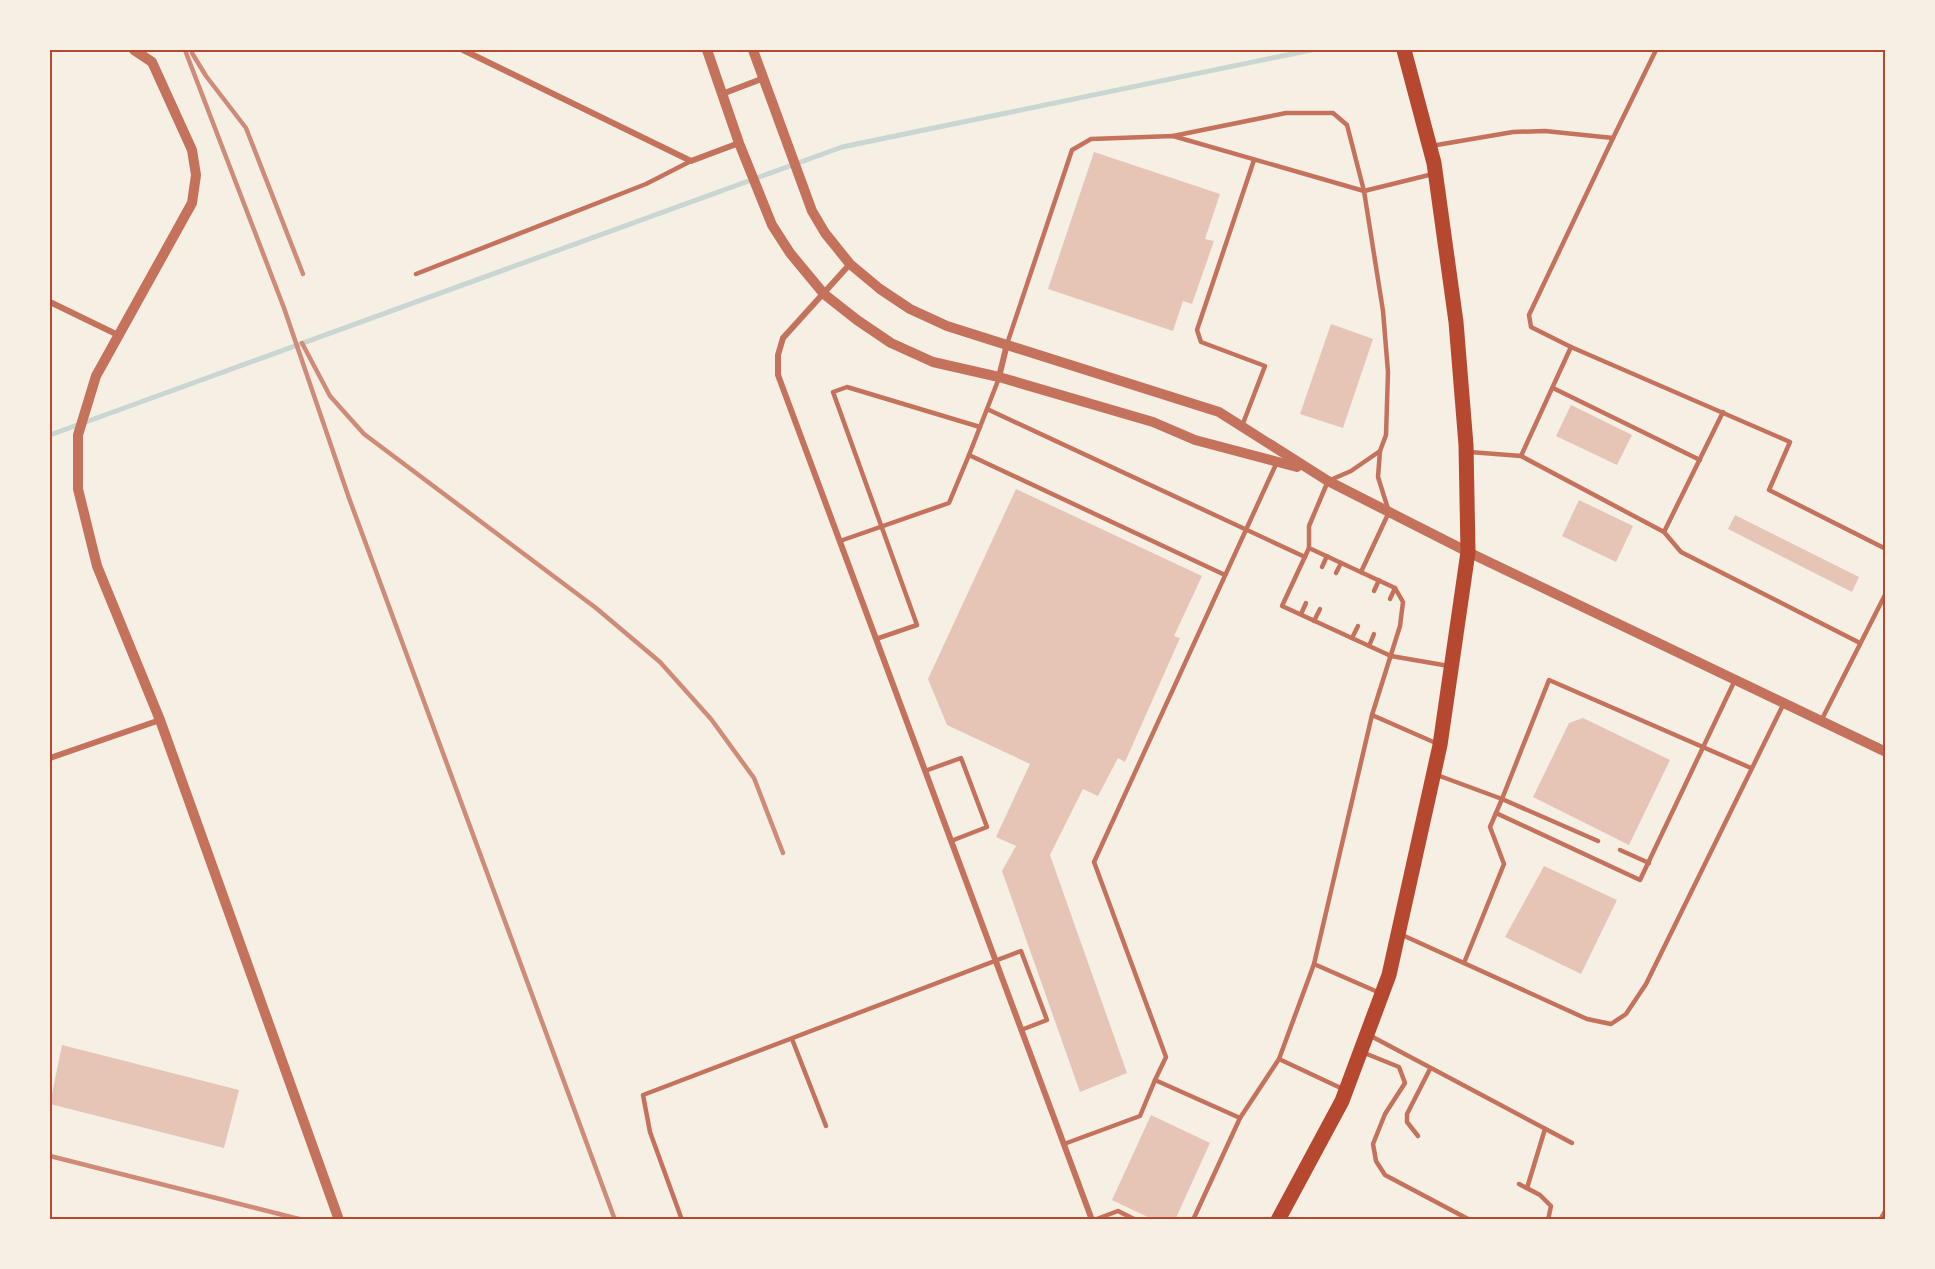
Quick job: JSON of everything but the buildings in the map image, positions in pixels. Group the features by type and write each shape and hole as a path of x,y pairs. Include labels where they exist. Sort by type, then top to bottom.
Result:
{"main road":[{"path":"1278,1220 1346,1090 1382,993 1398,934 1440,745 1468,552 1466,452 1456,322 1430,146 1404,50"}],"street":[{"path":"134,50 152,62 192,150 196,175 192,203 118,335 91,389 78,435 78,489 97,566 160,720 339,1220"},
{"path":"463,50 691,161 739,142"},
{"path":"707,50 739,142 772,225 790,253 824,294 891,343 933,362 999,377 1153,422 1195,440 1306,469"},
{"path":"753,50 816,218 850,264 910,309 947,326 1219,412 1328,481 1468,552 1886,752"},
{"path":"723,94 764,78"},
{"path":"850,264 783,338 778,355 778,375 1093,1220"},
{"path":"50,302 118,335"},
{"path":"999,377 1007,344"},
{"path":"50,758 160,720"},
{"path":"1881,1220 1886,1211"}],"lane":[{"path":"1656,50 1529,315 1531,327 1571,347 1790,442 1769,490 1886,549"},
{"path":"1007,344 1072,150 1091,139 1173,136 1286,113 1333,113 1347,125 1364,191 1375,249 1388,372 1386,435 1380,451 1378,477 1389,512 1361,572"},
{"path":"1430,146 1513,132 1545,131 1612,138"},
{"path":"1173,136 1364,191 1435,174"},
{"path":"1242,426 1265,366 1201,342 1197,330 1254,160"},
{"path":"416,274 646,184 691,161"},
{"path":"1521,456 1571,347"},
{"path":"840,541 949,504 999,377"},
{"path":"876,639 917,625 833,392 847,387 980,427"},
{"path":"1553,388 1700,460"},
{"path":"987,409 1305,558"},
{"path":"1664,532 1723,412"},
{"path":"1380,451 1351,471 1328,481 1309,526 1309,548 1282,606 1391,656 1451,667"},
{"path":"1466,452 1521,456 1664,532 1681,552 1860,642"},
{"path":"969,455 1225,575"},
{"path":"1064,1144 1140,1116 1166,1057 1094,862 1277,462"},
{"path":"1193,1220 1240,1118 1279,1059 1314,964 1372,715 1400,627 1403,602 1395,588 1309,548"},
{"path":"1322,567 1327,556"},
{"path":"1336,573 1341,563"},
{"path":"1374,591 1379,580"},
{"path":"1390,598 1395,588"},
{"path":"1821,722 1886,593"},
{"path":"1301,614 1306,603"},
{"path":"1314,621 1320,609"},
{"path":"1352,638 1358,626"},
{"path":"1369,646 1374,634"},
{"path":"1464,963 1504,864 1490,827 1549,680 1751,768"},
{"path":"1496,813 1640,880 1735,680"},
{"path":"1398,934 1598,1023 1611,1024 1626,1014 1646,984 1784,703"},
{"path":"1372,715 1440,745"},
{"path":"925,771 961,758 987,827 951,841"},
{"path":"1434,774 1502,799 1598,841"},
{"path":"1620,850 1649,863"},
{"path":"682,1220 650,1132 643,1095 1021,951 1047,1020 1021,1030"},
{"path":"1314,964 1382,993"},
{"path":"1367,1034 1572,1143"},
{"path":"792,1038 826,1126"},
{"path":"1359,1051 1399,1067 1405,1083 1385,1114 1373,1144 1376,1161 1385,1175 1470,1220"},
{"path":"1279,1059 1346,1090"},
{"path":"1418,1136 1407,1122 1407,1114 1430,1069"},
{"path":"1155,1080 1240,1118"},
{"path":"1527,1188 1545,1129"},
{"path":"1519,1185 1527,1188 1551,1206 1548,1220"},
{"path":"1093,1220 1118,1211 1136,1220"},
{"path":"1478,1220 1489,1220"}],"waterway":[{"path":"50,435 842,147 1311,50"}],"railway":[{"path":"185,50 284,308 349,498 615,1220"},
{"path":"192,53 206,76 246,128 303,274"},
{"path":"302,343 330,396 364,434 596,608 660,662 711,719 754,778 783,853"},
{"path":"50,1156 303,1220"}]}
